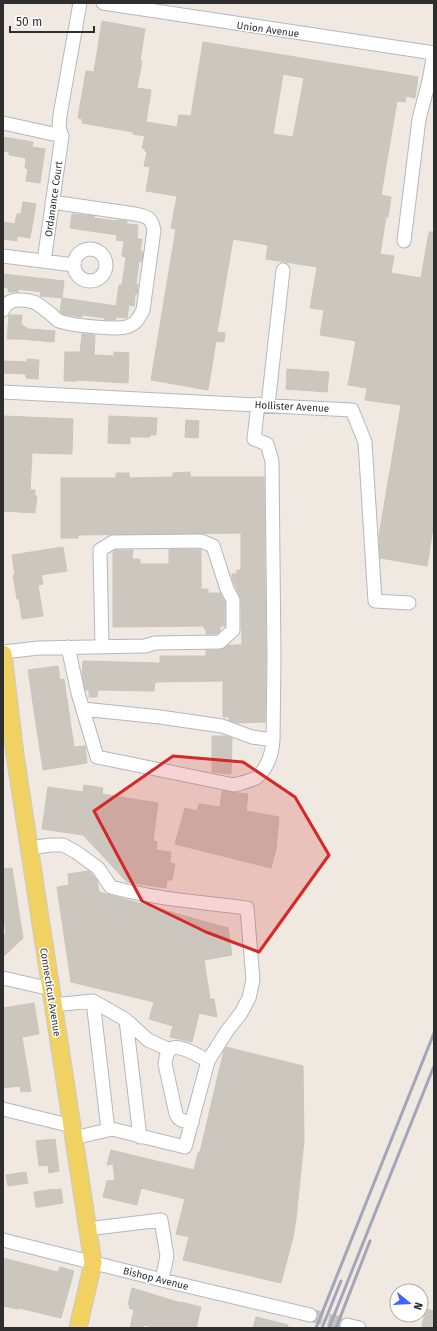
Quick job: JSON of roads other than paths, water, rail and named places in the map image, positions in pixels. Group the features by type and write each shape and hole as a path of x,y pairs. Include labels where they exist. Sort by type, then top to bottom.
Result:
{"main road":[{"name":"Connecticut Avenue","path":"3,653 9,756 29,848 92,1263 78,1328"}],"street":[{"name":"Ordanance Court","path":"44,261 62,136 60,128 60,115 80,3"},
{"name":"Union Avenue","path":"103,3 434,53"},
{"path":"404,241 419,119 429,81 434,53"},
{"path":"3,123 62,136"},
{"path":"3,310 11,301 33,301 40,304 58,320 73,324 128,327 137,322 143,310 154,230 152,221 147,216 52,202"},
{"path":"3,256 74,265"},
{"path":"68,647 83,709 97,757 234,785 255,778 264,770 272,751 274,658 272,461 267,444 254,439 263,405 283,270"},
{"name":"Hollister Avenue","path":"3,392 352,410 365,442 374,601 409,603"},
{"path":"3,653 38,648 145,646 155,643 220,642 233,630 233,600 227,589 214,546 201,541 113,542 100,550 102,646"},
{"path":"83,709 160,717 222,726 252,737 272,740"},
{"path":"3,1109 73,1132 112,1130 185,1147 208,1061 227,1030 241,1013 249,998 253,980 247,908 127,892 111,887 98,868 63,845 29,848"},
{"path":"3,978 52,997 93,1001 126,1020 148,1040 170,1050"},
{"path":"93,1001 108,1130"},
{"path":"126,1020 140,1137"},
{"path":"192,1123 182,1121 176,1114 165,1064 166,1056 174,1047 180,1048 208,1061"},
{"path":"87,1229 161,1220 167,1256 162,1280"},
{"name":"Bishop Avenue","path":"3,1240 92,1263 310,1315"}],"tunnel":[{"path":"310,1315 347,1325"}],"railway":[{"path":"316,1328 434,1033"},
{"path":"329,1328 434,1066"},
{"path":"336,1328 370,1241"},
{"path":"322,1328 341,1281"}]}
